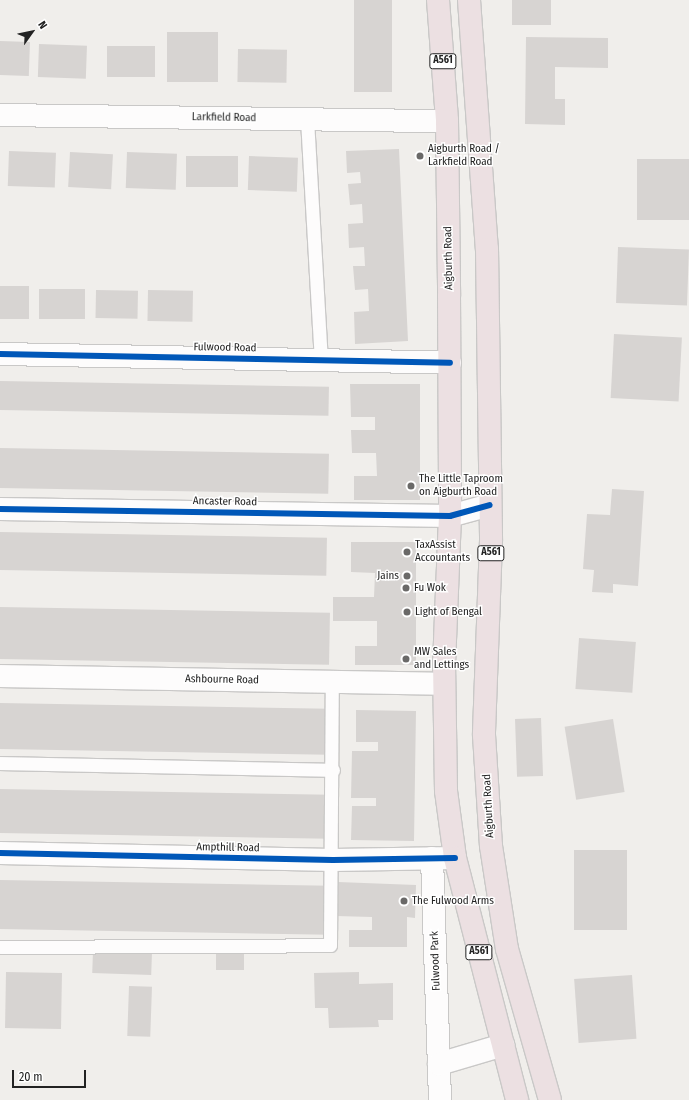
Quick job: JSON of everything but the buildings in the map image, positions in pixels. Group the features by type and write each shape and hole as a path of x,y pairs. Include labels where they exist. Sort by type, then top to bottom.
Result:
{"highway":[{"name":"Aigburth Road","path":"438,0 447,121 450,363 450,516 444,684 446,791 455,858 517,1100"},
{"name":"Aigburth Road","path":"469,0 488,250 490,505 484,734 491,846 507,949 550,1100"}],"street":[{"name":"Larkfield Road","path":"0,115 447,121"},
{"name":"Fulwood Road","path":"0,354 450,363"},
{"path":"450,516 490,505"},
{"name":"Ancaster Road","path":"0,509 450,516"},
{"name":"Ashbourne Road","path":"0,676 444,684"},
{"name":"Ampthill Road","path":"0,853 333,860 455,858"},
{"name":"Fulwood Park","path":"432,858 440,1100"},
{"path":"439,1064 503,1045"}],"lane":[{"path":"307,119 321,360"},
{"path":"0,946 330,945 333,860 332,682"},
{"path":"0,763 333,770"}],"cycle path":[{"path":"0,354 450,363"},
{"path":"0,509 450,516 490,505"},
{"path":"0,853 333,860 455,858"}],"place":[{"name":"Aigburth Road / Larkfield Road","path":"420,156"},
{"name":"The Little Taproom on Aigburth Road","path":"411,486"},
{"name":"TaxAssist Accountants","path":"407,552"},
{"name":"Jains","path":"407,576"},
{"name":"Fu Wok","path":"406,588"},
{"name":"Light of Bengal","path":"407,612"},
{"name":"MW Sales and Lettings","path":"406,659"},
{"name":"The Fulwood Arms","path":"404,901"}]}
